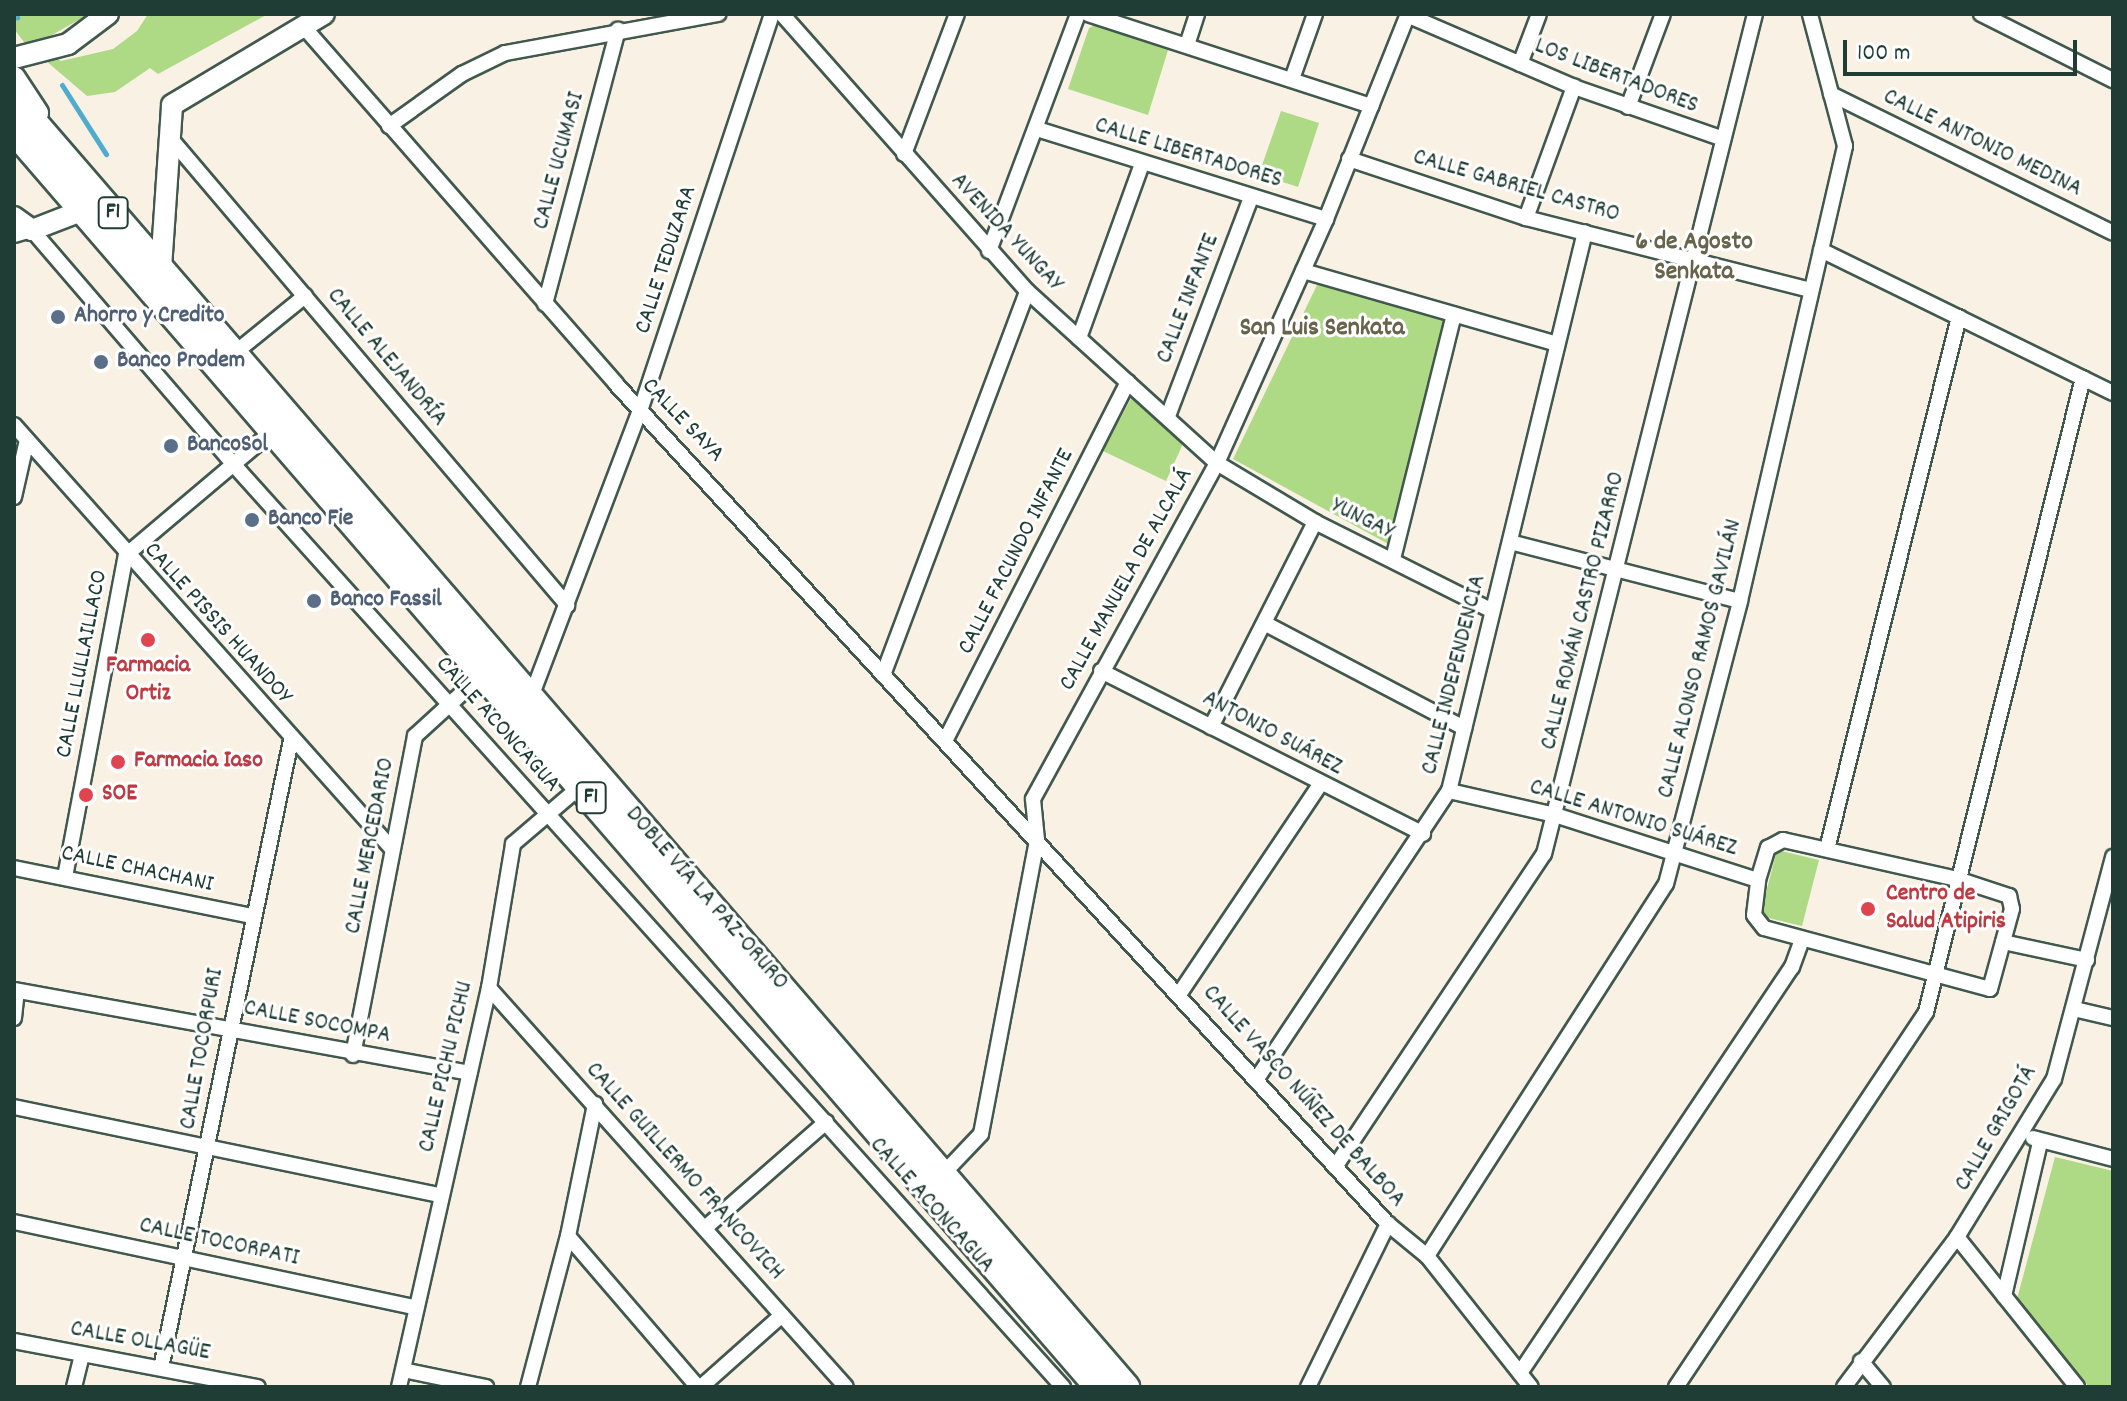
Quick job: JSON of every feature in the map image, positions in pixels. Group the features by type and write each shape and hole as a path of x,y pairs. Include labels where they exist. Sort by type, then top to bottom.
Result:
{"highway":[{"name":"F1","path":"14,99 58,166"},
{"name":"F1","path":"14,131 58,166"},
{"name":"DOBLE VÍA LA PAZ-ORURO","path":"58,166 81,211 581,786 1117,1386"},
{"name":"DOBLE VÍA LA PAZ-ORURO","path":"58,166 161,268 236,352 943,1174 1117,1386"}],"main road":[{"path":"14,78 58,166"},
{"path":"14,141 58,166"}],"street":[{"path":"14,58 47,51 85,35 108,14"},
{"path":"161,268 172,105 324,14"},
{"path":"389,126 462,74 505,53 718,14"},
{"name":"CALLE TEDUZARA","path":"531,697 641,408 772,14"},
{"name":"AVENIDA YUNGAY","path":"782,14 1027,291 1217,463"},
{"path":"904,154 957,14"},
{"path":"989,251 1078,14"},
{"path":"1088,14 1371,106"},
{"path":"1187,45 1197,14"},
{"path":"1292,79 1315,14"},
{"name":"LOS LIBERTADORES","path":"1408,14 1574,87 1723,139"},
{"name":"CALLE MANUELA DE ALCALÁ","path":"943,1174 981,1134 1037,840 1033,799 1217,463 1326,219 1408,14"},
{"path":"1520,64 1539,14"},
{"path":"1628,107 1663,14"},
{"name":"CALLE ROMÁN CASTRO PIZARRO","path":"1335,1167 1544,854 1755,14"},
{"name":"CALLE ALONSO RAMOS GAVILÁN","path":"1427,1256 1660,901 1740,601 1845,146 1810,14"},
{"path":"1981,14 2113,80"},
{"name":"CALLE SAYA","path":"303,26 545,304 1037,840"},
{"name":"CALLE UCUMASI","path":"545,304 618,30"},
{"path":"1526,218 1574,87"},
{"name":"CALLE ANTONIO MEDINA","path":"1831,94 2113,233"},
{"name":"CALLE LIBERTADORES","path":"1037,129 1326,219"},
{"name":"CALLE ALEJANDRÍA","path":"171,139 567,605"},
{"name":"CALLE GABRIEL CASTRO","path":"1349,159 1526,218 1694,258 1810,290"},
{"path":"1079,338 1142,164"},
{"name":"CALLE INFANTE","path":"1168,416 1251,198"},
{"path":"14,217 23,232 81,211"},
{"name":"CALLE ACONCAGUA","path":"23,232 1063,1387"},
{"name":"CALLE INDEPENDENCIA","path":"1256,1080 1449,791 1585,232"},
{"path":"1821,250 2113,393"},
{"path":"1303,271 1557,344"},
{"path":"883,675 1027,291"},
{"path":"236,352 305,296"},
{"path":"1393,559 1454,314"},
{"path":"1827,849 1959,317"},
{"path":"1676,1387 1926,1012 2083,378"},
{"name":"CALLE FACUNDO INFANTE","path":"945,741 1128,382"},
{"name":"CALLE PISSIS HUANDOY","path":"14,425 126,555 392,849"},
{"name":"CALLE LLULLAILLACO","path":"65,877 126,555 274,430"},
{"path":"14,497 27,440"},
{"name":"YUNGAY","path":"1217,463 1315,522 1491,610"},
{"path":"1211,727 1266,624 1315,522"},
{"path":"1510,542 1740,601"},
{"path":"1266,624 1464,728"},
{"name":"ANTONIO SUÁREZ","path":"1101,671 1320,785 1423,834"},
{"name":"CALLE MERCEDARIO","path":"353,1055 415,736 483,674"},
{"name":"CALLE TOCORPURI","path":"161,1368 208,1148 251,916 291,740"},
{"path":"1180,993 1320,785"},
{"name":"CALLE PICHU PICHU","path":"399,1387 439,1195 489,988 513,844 581,786"},
{"name":"CALLE ANTONIO SUÁREZ","path":"1449,791 1555,815 1758,880 1757,921 1802,939 1934,975 1990,989 2003,942"},
{"name":"CALLE VASCO NÚÑEZ DE BALBOA","path":"1037,840 1388,1224 1427,1256 1531,1387"},
{"path":"1758,880 1765,854 1775,843 1827,849 1957,879 2009,896 2012,909 2003,942 2087,960"},
{"name":"CALLE CHACHANI","path":"14,868 251,916"},
{"name":"CALLE GRIGOTÁ","path":"1844,1387 1957,1237 2025,1134 2054,1079 2112,868"},
{"path":"1520,1373 1792,967 1802,939"},
{"name":"CALLE GUILLERMO FRANCOVICH","path":"489,988 846,1387"},
{"path":"14,1018 16,991"},
{"name":"CALLE SOCOMPA","path":"16,991 228,1028 353,1055 469,1073"},
{"path":"2074,1009 2113,1018"},
{"path":"528,1387 568,1236 595,1104"},
{"path":"14,1107 439,1195"},
{"path":"705,1228 826,1122"},
{"path":"2025,1134 2040,1143 2113,1159"},
{"path":"2004,1296 2040,1143"},
{"name":"CALLE TOCORPATI","path":"14,1222 414,1307"},
{"path":"1308,1387 1388,1224"},
{"path":"568,1236 700,1387 782,1315"},
{"path":"1957,1237 2077,1387"},
{"name":"CALLE OLLAGÜE","path":"14,1341 258,1387"},
{"path":"74,1387 82,1355"},
{"path":"1861,1361 1883,1387"},
{"path":"403,1370 486,1387"}],"green space":[{"path":"14,14 89,14 36,44 61,61 113,49 137,31 148,14 268,14 158,74 150,68 115,92 87,96 24,42 14,29"},
{"path":"1095,25 1168,50 1148,115 1068,89 1089,28"},
{"path":"1281,111 1319,123 1298,187 1259,174"},
{"path":"1318,283 1445,318 1392,546 1233,459"},
{"path":"1135,391 1186,437 1166,481 1103,451"},
{"path":"1777,850 1819,860 1802,926 1760,916"},
{"path":"2055,1157 2113,1171 2113,1387 2089,1387 2017,1299"}],"waterway":[{"path":"62,85 106,154"}],"place":[{"name":"Ahorro y Credito","path":"58,317"},
{"name":"Banco Prodem","path":"101,362"},
{"name":"BancoSol","path":"171,446"},
{"name":"Banco Fie","path":"252,520"},
{"name":"Banco Fassil","path":"314,601"},
{"name":"Farmacia Ortiz","path":"148,640"},
{"name":"Farmacia Iaso","path":"118,762"},
{"name":"SOE","path":"86,795"},
{"name":"Centro de Salud Atipiris","path":"1868,909"}],"district":[{"name":"6 de Agosto Senkata","path":"1694,258"},
{"name":"San Luis Senkata","path":"1322,329"}]}
